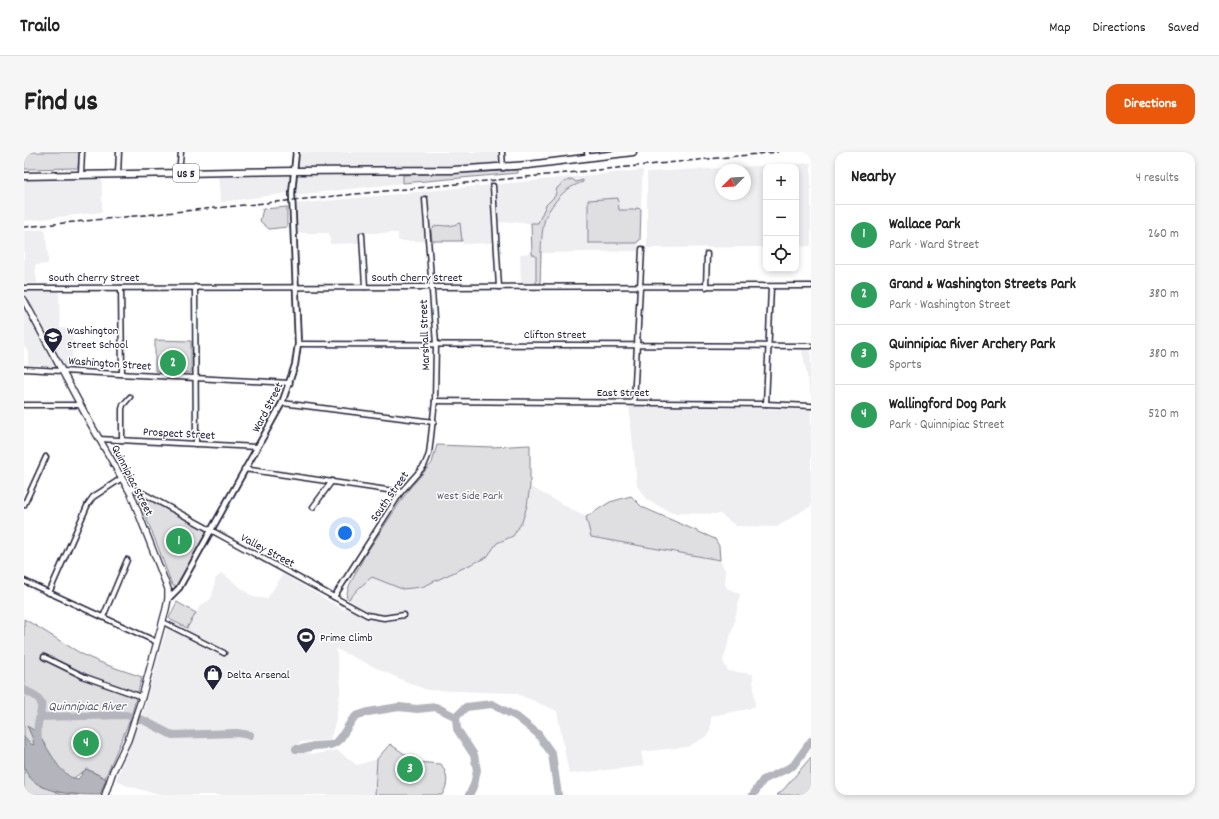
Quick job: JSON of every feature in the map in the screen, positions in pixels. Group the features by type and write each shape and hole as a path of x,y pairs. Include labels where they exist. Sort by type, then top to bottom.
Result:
{"main road":[{"name":"US 5","path":"24,176 294,171 431,171 503,168 587,155 633,152"},
{"name":"Quinnipiac Street","path":"24,300 80,405 127,487 137,508 168,586 168,599 163,622 142,697 128,740 105,795"}],"street":[{"path":"81,174 82,152"},
{"path":"118,174 119,152"},
{"path":"179,173 181,152"},
{"name":"Ward Street","path":"168,599 179,588 282,403 290,383 295,365 298,344 297,286 292,193 296,152"},
{"path":"502,152 503,168"},
{"path":"493,186 499,287"},
{"name":"Marshall Street","path":"425,199 436,344 434,422"},
{"path":"362,235 365,288"},
{"path":"634,402 642,249"},
{"path":"706,287 707,254"},
{"name":"South Cherry Street","path":"24,288 297,286 365,288 811,286"},
{"path":"195,287 196,444"},
{"path":"766,404 771,287"},
{"path":"121,288 122,374"},
{"name":"Clifton Street","path":"298,344 811,346"},
{"name":"Washington Street","path":"24,369 290,383"},
{"path":"122,440 122,409 123,405 130,397"},
{"name":"East Street","path":"435,401 634,402 811,406"},
{"path":"282,403 434,422"},
{"path":"24,405 80,405"},
{"name":"South Street","path":"334,597 401,492 424,466 429,454 434,422"},
{"name":"Prospect Street","path":"99,439 257,447"},
{"path":"24,505 46,457"},
{"path":"244,470 332,481 401,492"},
{"path":"49,593 88,504 93,497 122,478"},
{"path":"313,507 332,481"},
{"name":"Valley Street","path":"127,487 139,491 210,531 367,615 384,618 404,615"},
{"path":"103,616 127,560"},
{"path":"24,581 157,642"},
{"path":"163,622 224,653"},
{"path":"44,657 85,677 142,697"}],"shaded area":[{"path":"301,152 501,152 500,162 484,165 301,168 299,164"},
{"path":"811,163 811,246 799,247 799,164 793,164"},
{"path":"751,166 763,166 763,247 647,248 647,172 715,168 715,200 751,200"},
{"path":"643,170 638,251 542,253 540,284 521,283 520,254 532,253 531,223 491,222 493,243 463,244 462,241 398,241 398,233 359,233 359,243 330,244 329,233 296,233 295,204"},
{"path":"403,175 403,183 295,195 294,193 296,179 300,176"},
{"path":"289,176 288,193 221,202 218,177"},
{"path":"102,179 102,212 24,221 24,180"},
{"path":"45,229 48,264 35,265 37,283 24,283 24,231"},
{"path":"24,291 59,291 60,328 73,329 72,367 28,365 28,350 24,347"},
{"path":"802,350 811,351 811,397"},
{"path":"629,405 811,410 811,507 805,509 777,527 736,526 720,514 672,513 647,500 637,486"},
{"path":"531,487 586,517 591,537 720,560 726,572 725,584 727,588 740,594 734,624 723,661 728,671 753,674 755,706 748,709 711,716 710,731 707,736 687,747 641,752 644,766 569,774 557,711 515,693 427,690 336,649 341,686 336,720 330,740 301,742 296,746 295,751 315,754 337,750 357,765 377,759 375,795 159,795 125,785 116,780 143,712 169,620 186,629 200,606 211,599 215,579 222,573 253,597 267,599 283,574 344,610 349,599 372,577 487,557 497,543 513,536 528,501"},
{"path":"27,726 37,732 59,767 70,777 78,779 86,769 105,778 106,779 100,795 81,795 58,792 38,784 30,778 25,770 24,736 31,744 34,745"}],"green space":[{"path":"24,152 79,152 78,168 24,169"},
{"path":"518,170 518,173 403,183 403,175"},
{"path":"572,179 576,182 583,180 583,182 577,184 560,196 546,216 542,239 540,284 536,284 536,256 532,254 531,223 538,223 546,205 555,196 557,188 564,182"},
{"path":"618,198 619,210 635,210 636,208 641,209 640,240 636,243 588,243 588,200"},
{"path":"287,207 287,227 269,229 260,221 263,209"},
{"path":"460,223 462,241 432,241 431,230 435,226 449,226"},
{"path":"155,340 191,341 191,373 155,371"},
{"name":"West Side Park","path":"437,445 492,447 530,445 530,486 527,506 522,522 513,536 497,543 487,557 422,587 402,589 372,577 349,599 346,597 349,586 365,555 409,489 432,463"},
{"path":"139,494 206,531 176,587 172,585 137,495"},
{"path":"631,496 642,507 715,539 719,546 720,560 591,537 586,517 610,502"},
{"path":"177,602 196,613 187,628 169,618"},
{"path":"24,619 89,658 142,677 130,720 105,778 87,769 54,791 59,793 68,792 78,795 24,794"},
{"path":"390,744 416,762 441,764 447,779 446,787 442,795 375,795 377,759"},
{"path":"811,757 811,795 777,795 784,789"}],"waterway":[{"name":"Quinnipiac River","path":"24,690 40,700 41,703 38,743"},
{"name":"Quinnipiac River","path":"469,795 474,785 477,770 474,755 457,729 456,717 466,707 492,704 517,717 538,734 552,754 558,795"},
{"name":"Quinnipiac River","path":"296,749 330,745 335,743 340,739 356,716 368,712 399,707 417,709 436,707 456,717"},
{"name":"Quinnipiac River","path":"40,717 126,715 143,720 172,735 237,733 250,735"},
{"name":"Quinnipiac River","path":"753,795 763,780 793,766 811,741"}],"railway":[{"path":"24,227 778,152"}],"place":[{"name":"Washington Street School","path":"53,354"},
{"name":"Grand & Washington Streets Park","path":"173,363"},
{"name":"Wallace Park","path":"179,541"},
{"name":"Prime Climb","path":"306,654"},
{"name":"Delta Arsenal","path":"213,691"},
{"name":"Wallingford Dog Park","path":"86,743"},
{"name":"Quinnipiac River Archery Park","path":"410,769"}]}
